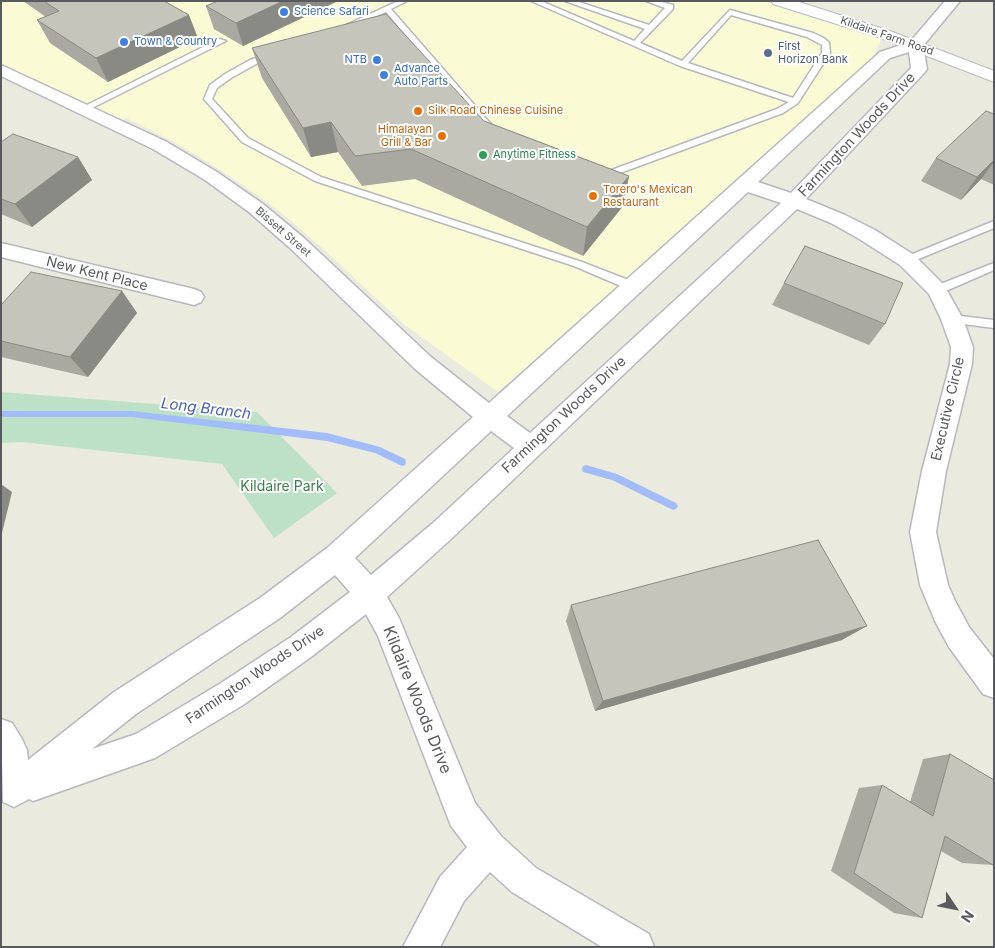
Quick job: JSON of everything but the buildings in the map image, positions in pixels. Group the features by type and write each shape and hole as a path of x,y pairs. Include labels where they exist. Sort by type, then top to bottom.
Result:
{"main road":[{"name":"Kildaire Farm Road","path":"779,1 916,45 994,77"}],"street":[{"path":"916,45 953,1"},
{"name":"Farmington Woods Drive","path":"916,45 919,69 794,201 530,446 442,531 370,594 301,647 232,694 144,747 8,795 125,703 270,608 337,557 885,55 916,45"},
{"name":"Bissett Street","path":"1,70 159,145 211,176 256,208 297,243 423,363 490,417 530,446"},
{"name":"Executive Circle","path":"744,184 794,201 838,219 868,235 907,260 925,276 936,290 952,320 962,347 961,364 934,471 923,532 934,584 945,611 959,637 994,683"},
{"name":"New Kent Place","path":"1,250 194,298"},
{"name":"Kildaire Woods Drive","path":"337,557 370,594 389,628 463,814 489,848 524,880 636,947"},
{"path":"1,734 11,750 8,795"},
{"path":"421,947 452,889 489,848"}],"lane":[{"path":"338,30 388,10 404,1"},
{"path":"534,1 683,64 795,101"},
{"path":"568,1 650,28"},
{"path":"635,44 670,7 649,1"},
{"path":"388,10 501,140"},
{"path":"589,175 598,179 780,111 795,101 826,53 826,45 810,35 730,12 683,64"},
{"path":"83,109 222,41"},
{"path":"278,53 253,62 228,76 213,87 208,99 244,140 318,179 578,264 617,278 632,286"},
{"path":"907,260 994,224"},
{"path":"936,290 994,266"},
{"path":"952,320 994,324"}],"shaded area":[{"path":"1,1 773,1 884,34 872,59 498,392 405,325 320,246 278,210 228,175 176,143 126,118 113,124 1,70"}],"green space":[{"name":"Kildaire Park","path":"1,392 257,412 337,493 274,538 222,464 22,442 1,443"}],"waterway":[{"name":"Long Branch","path":"1,414 132,414 327,437 377,450 402,462"},
{"name":"Long Branch","path":"586,469 614,477 673,506"}],"place":[{"name":"Science Safari","path":"284,12"},
{"name":"Town & Country","path":"124,42"},
{"name":"First Horizon Bank","path":"768,53"},
{"name":"NTB","path":"377,60"},
{"name":"Advance Auto Parts","path":"384,75"},
{"name":"Silk Road Chinese Cuisine","path":"418,111"},
{"name":"Himalayan Grill & Bar","path":"442,136"},
{"name":"Anytime Fitness","path":"483,155"},
{"name":"Torero's Mexican Restaurant","path":"593,196"}]}
